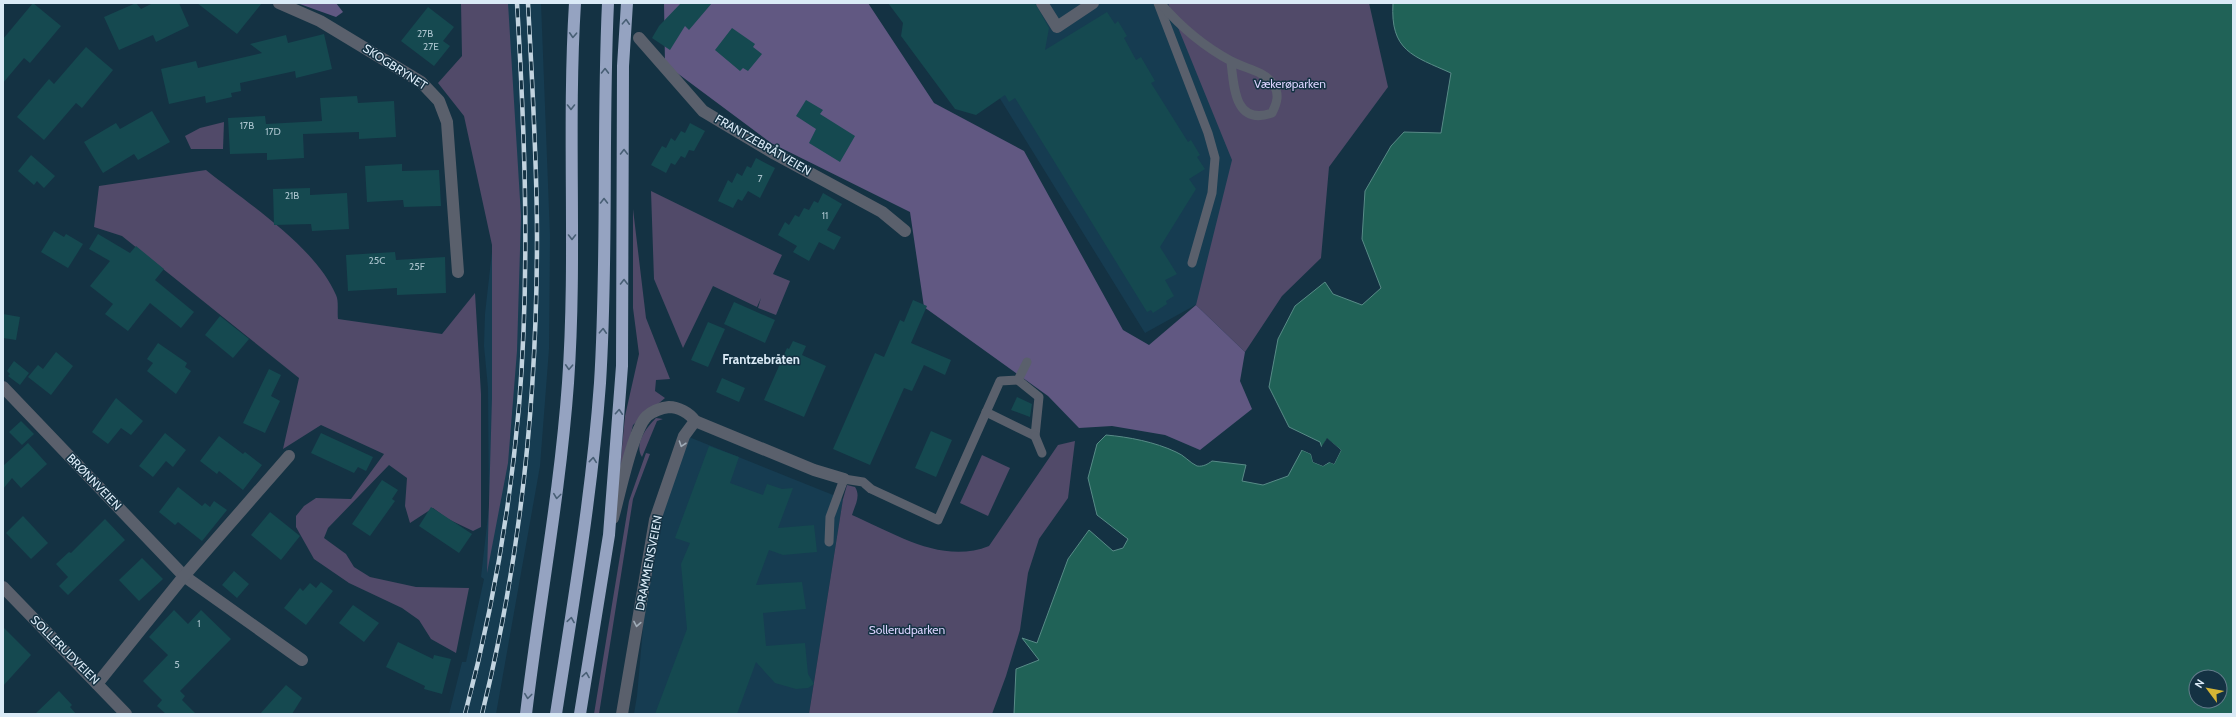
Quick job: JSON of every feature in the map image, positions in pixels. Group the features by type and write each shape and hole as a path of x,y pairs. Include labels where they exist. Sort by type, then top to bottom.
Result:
{"highway":[{"path":"526,714 556,502 568,383 573,236 572,68 575,3"},
{"path":"556,714 589,500 599,390 603,323 604,133 608,3"},
{"path":"580,714 608,534 619,419 624,318 623,66 627,3"}],"street":[{"name":"SKOGBRYNET","path":"279,3 320,21 403,70 426,86 439,101 447,122 458,272"},
{"path":"1042,3 1057,27 1093,3"},
{"name":"FRANTZEBRÅTVEIEN","path":"639,38 704,111 775,154 882,212 905,230"},
{"name":"BRØNNVEIEN","path":"3,388 184,576 302,660"},
{"path":"608,534 637,432 646,417 664,408 673,407 691,415 695,421 814,470 844,479"},
{"name":"DRAMMENSVEIEN","path":"622,714 655,520 684,436 695,421"},
{"path":"98,684 184,576 289,456"},
{"name":"SOLLERUDVEIEN","path":"3,587 126,714"}],"lane":[{"path":"1159,3 1201,41 1231,62 1263,74 1274,85 1278,102 1272,113 1262,116 1249,113 1239,105 1234,89 1231,62"},
{"path":"1159,3 1208,134 1215,158 1212,193 1192,263"},
{"path":"1018,380 1027,362"},
{"path":"829,542 830,516 844,479 863,482 871,489 938,520 1000,381 1018,380 1039,397 1035,436 1042,453"},
{"path":"986,412 1035,436"}],"shaded area":[{"path":"297,3 336,3 343,12 336,17"},
{"path":"489,3 541,3 550,236 549,349 540,466 496,714 449,714 462,662 466,662 484,579 481,577 489,507 488,388 484,346 485,314 495,225"},
{"path":"664,3 868,3 934,103 1024,151 1123,330 1149,345 1196,305 1245,352 1240,381 1252,409 1200,450 1165,435 1112,426 1079,428 1048,396 924,307 910,212 771,143 665,64"},
{"path":"934,3 1183,3 1300,184 1228,287 1145,333 991,84"},
{"path":"1393,3 2233,3 2233,714 1014,714 1016,669 1039,660 1022,638 1037,643 1068,559 1089,530 1113,551 1123,548 1128,539 1097,515 1088,478 1097,444 1106,435 1124,437 1168,448 1179,453 1197,466 1203,466 1212,461 1246,465 1242,481 1263,485 1288,476 1302,450 1311,454 1313,462 1323,466 1330,462 1334,464 1341,450 1327,439 1322,448 1320,442 1289,427 1269,387 1278,339 1295,306 1325,282 1333,294 1362,305 1381,288 1362,239 1365,191 1391,146 1404,132 1441,133 1451,73 1415,56 1400,42 1395,32"},
{"path":"679,433 843,499 809,714 634,714 637,696 653,513"}],"green space":[{"path":"461,3 508,3 521,216 517,351 508,463 487,573 492,398 492,245 464,116 438,83 462,56"},
{"name":"Vækerøparken","path":"1168,3 1369,3 1388,87 1329,167 1321,258 1282,296 1245,352 1196,305 1232,160"},
{"path":"224,122 223,149 191,149 185,136 200,128"},
{"path":"206,170 260,211 313,259 326,277 336,295 338,319 442,334 475,293 481,394 481,527 473,531 448,519 433,508 410,523 405,506 407,478 389,465 328,528 324,538 346,554 354,567 370,577 416,587 469,588 456,653 431,639 419,620 402,608 349,583 314,559 296,527 296,516 304,506 316,498 351,499 384,454 321,425 283,449 299,378 122,236 94,227 99,186"},
{"path":"651,191 782,255 773,274 790,281 776,315 758,308 761,298 757,307 713,286 683,348 654,279"},
{"path":"633,209 646,318 670,379 656,380 655,391 665,398 633,425 618,488 625,416 639,354 633,308"},
{"path":"656,418 663,419 657,421 642,457 639,447 642,436 648,426"},
{"name":"Sollerudparken","path":"1075,441 1068,498 1039,539 1028,573 1020,630 1006,676 992,714 809,714 843,499 847,485 855,487 857,490 857,501 852,515 901,538 919,544 954,552 971,551 989,546 1058,445"},
{"path":"646,453 650,454 633,499 599,714 594,714 629,501"},
{"path":"982,455 1010,468 988,516 960,503"}],"pier":[{"path":"1327,438 1341,450 1334,464 1329,462 1323,466 1313,462 1311,454 1300,449 1303,448 1312,453 1315,460 1323,464 1329,460 1333,462 1339,451 1328,441 1323,450 1320,449"}],"building":[{"path":"33,3 61,26 30,63 24,58 3,83 3,39"},
{"path":"136,3 141,9 153,3 179,3 189,26 156,42 153,35 119,50 104,17"},
{"path":"197,3 262,3 237,34"},
{"path":"681,3 712,3 689,30 685,26 670,50 652,38 659,26"},
{"path":"888,3 1035,3 1049,28 1045,50 1107,12 1115,24 1118,21 1127,36 1124,38 1136,60 1141,57 1155,81 1151,83 1188,142 1191,140 1200,155 1197,157 1205,169 1189,179 1196,189 1160,247 1177,274 1165,280 1174,296 1166,301 1167,304 1153,313 1151,310 1147,312 1015,98 1009,102 1005,95 976,115 955,109 901,36 903,23"},
{"path":"428,7 454,27 443,41 450,46 434,66 401,41"},
{"path":"732,28 755,44 753,47 762,54 748,71 743,68 740,71 715,50"},
{"path":"324,34 332,69 296,78 295,71 240,83 241,91 231,93 232,97 206,103 205,96 169,104 161,69 196,61 198,68 262,53 250,44 286,35 288,43"},
{"path":"86,47 113,70 82,108 76,103 44,140 17,117 49,79 54,84"},
{"path":"357,96 358,103 394,101 396,137 359,139 359,132 303,134 304,158 267,160 267,153 230,154 228,118 265,116 266,124 322,121 320,98"},
{"path":"806,100 823,110 820,114 855,136 840,162 809,143 816,129 796,116"},
{"path":"152,111 170,142 138,160 134,154 103,173 84,142 116,123 120,129"},
{"path":"690,123 705,131 694,151 689,150 685,158 681,156 675,165 671,163 666,173 651,165 662,146 666,148 671,138 675,141 681,131 685,133"},
{"path":"31,155 55,176 44,188 37,181 34,185 18,171"},
{"path":"756,158 775,168 760,198 748,191 742,201 738,199 733,208 718,201 728,180 732,183 737,173 742,176 747,166 751,168"},
{"path":"402,164 402,171 439,170 441,206 404,207 403,200 367,202 365,166"},
{"path":"310,188 310,195 347,193 349,229 312,231 311,224 274,225 273,189"},
{"path":"823,193 842,204 827,230 841,237 834,250 819,242 809,261 793,252 797,246 778,235 785,222 789,225 795,215 799,217 804,208 809,210 814,201 818,203"},
{"path":"54,231 64,237 66,234 83,244 68,268 41,252"},
{"path":"98,234 130,253 136,246 164,269 155,280 194,312 181,328 150,303 128,331 105,314 113,304 90,286 110,261 89,249"},
{"path":"395,252 396,260 445,257 446,293 397,295 397,288 348,291 346,255"},
{"path":"913,300 927,306 911,343 951,360 945,375 924,365 912,391 904,388 870,465 833,449 875,353 884,357 900,320 904,322"},
{"path":"734,302 775,320 765,343 724,324"},
{"path":"3,314 20,317 16,340 3,338"},
{"path":"220,316 249,339 233,358 205,335"},
{"path":"708,322 725,329 708,367 691,360"},
{"path":"793,341 806,346 802,355 826,366 804,417 764,400 787,348 789,349"},
{"path":"158,343 187,363 185,367 191,371 176,394 147,371 153,363 147,359"},
{"path":"56,352 73,366 51,395 28,377 38,365 43,369"},
{"path":"14,361 29,373 20,385 8,376 10,374 7,371"},
{"path":"269,369 281,375 271,396 280,401 265,433 243,423"},
{"path":"722,378 745,388 739,402 716,392"},
{"path":"1017,397 1032,404 1030,417 1011,410"},
{"path":"116,398 143,421 131,435 121,428 108,444 92,432"},
{"path":"21,421 34,434 22,445 9,432"},
{"path":"931,431 952,440 936,477 915,468"},
{"path":"165,433 186,450 173,467 166,461 153,477 139,466"},
{"path":"321,433 373,457 366,471 358,467 354,473 311,453"},
{"path":"219,436 243,454 245,452 262,465 243,490 219,471 217,474 200,461"},
{"path":"28,443 47,464 21,488 12,478 3,489 3,466"},
{"path":"709,446 739,457 730,483 763,495 767,484 782,489 793,488 778,528 814,525 817,552 783,555 769,550 756,585 802,582 806,609 763,613 766,646 805,643 808,674 814,684 808,688 796,689 775,683 756,662 737,714 655,714 687,629 681,564 690,543 675,538"},
{"path":"382,480 398,490 392,499 395,501 370,536 352,524"},
{"path":"178,487 202,506 205,503 210,507 214,501 227,510 202,541 178,522 175,525 159,512"},
{"path":"431,507 472,534 459,553 419,526"},
{"path":"270,512 300,536 281,560 251,535"},
{"path":"23,516 48,543 31,559 6,533"},
{"path":"105,519 125,540 68,595 59,586 68,577 56,564 69,552 71,553"},
{"path":"142,558 163,579 139,601 119,580"},
{"path":"234,571 249,584 237,598 222,585"},
{"path":"321,582 333,591 306,625 284,608 300,588 303,591 310,583 316,588"},
{"path":"353,605 379,623 364,642 339,623"},
{"path":"174,610 188,624 201,610 231,639 180,691 185,696 182,700 196,714 166,714 157,706 162,700 143,681 168,655 149,637"},
{"path":"3,627 31,655 3,686"},
{"path":"398,642 433,659 434,655 451,659 442,694 424,689 425,686 386,667"},
{"path":"286,685 302,698 292,714 260,714"},
{"path":"59,691 72,705 70,707 76,714 35,714"}],"railway":[{"path":"465,714 484,638 499,561 511,484 519,406 524,305 525,204 517,3"},
{"path":"482,714 496,655 517,537 530,417 534,357 537,208 528,3"}],"district":[{"name":"Frantzebråten","path":"761,359"}]}
